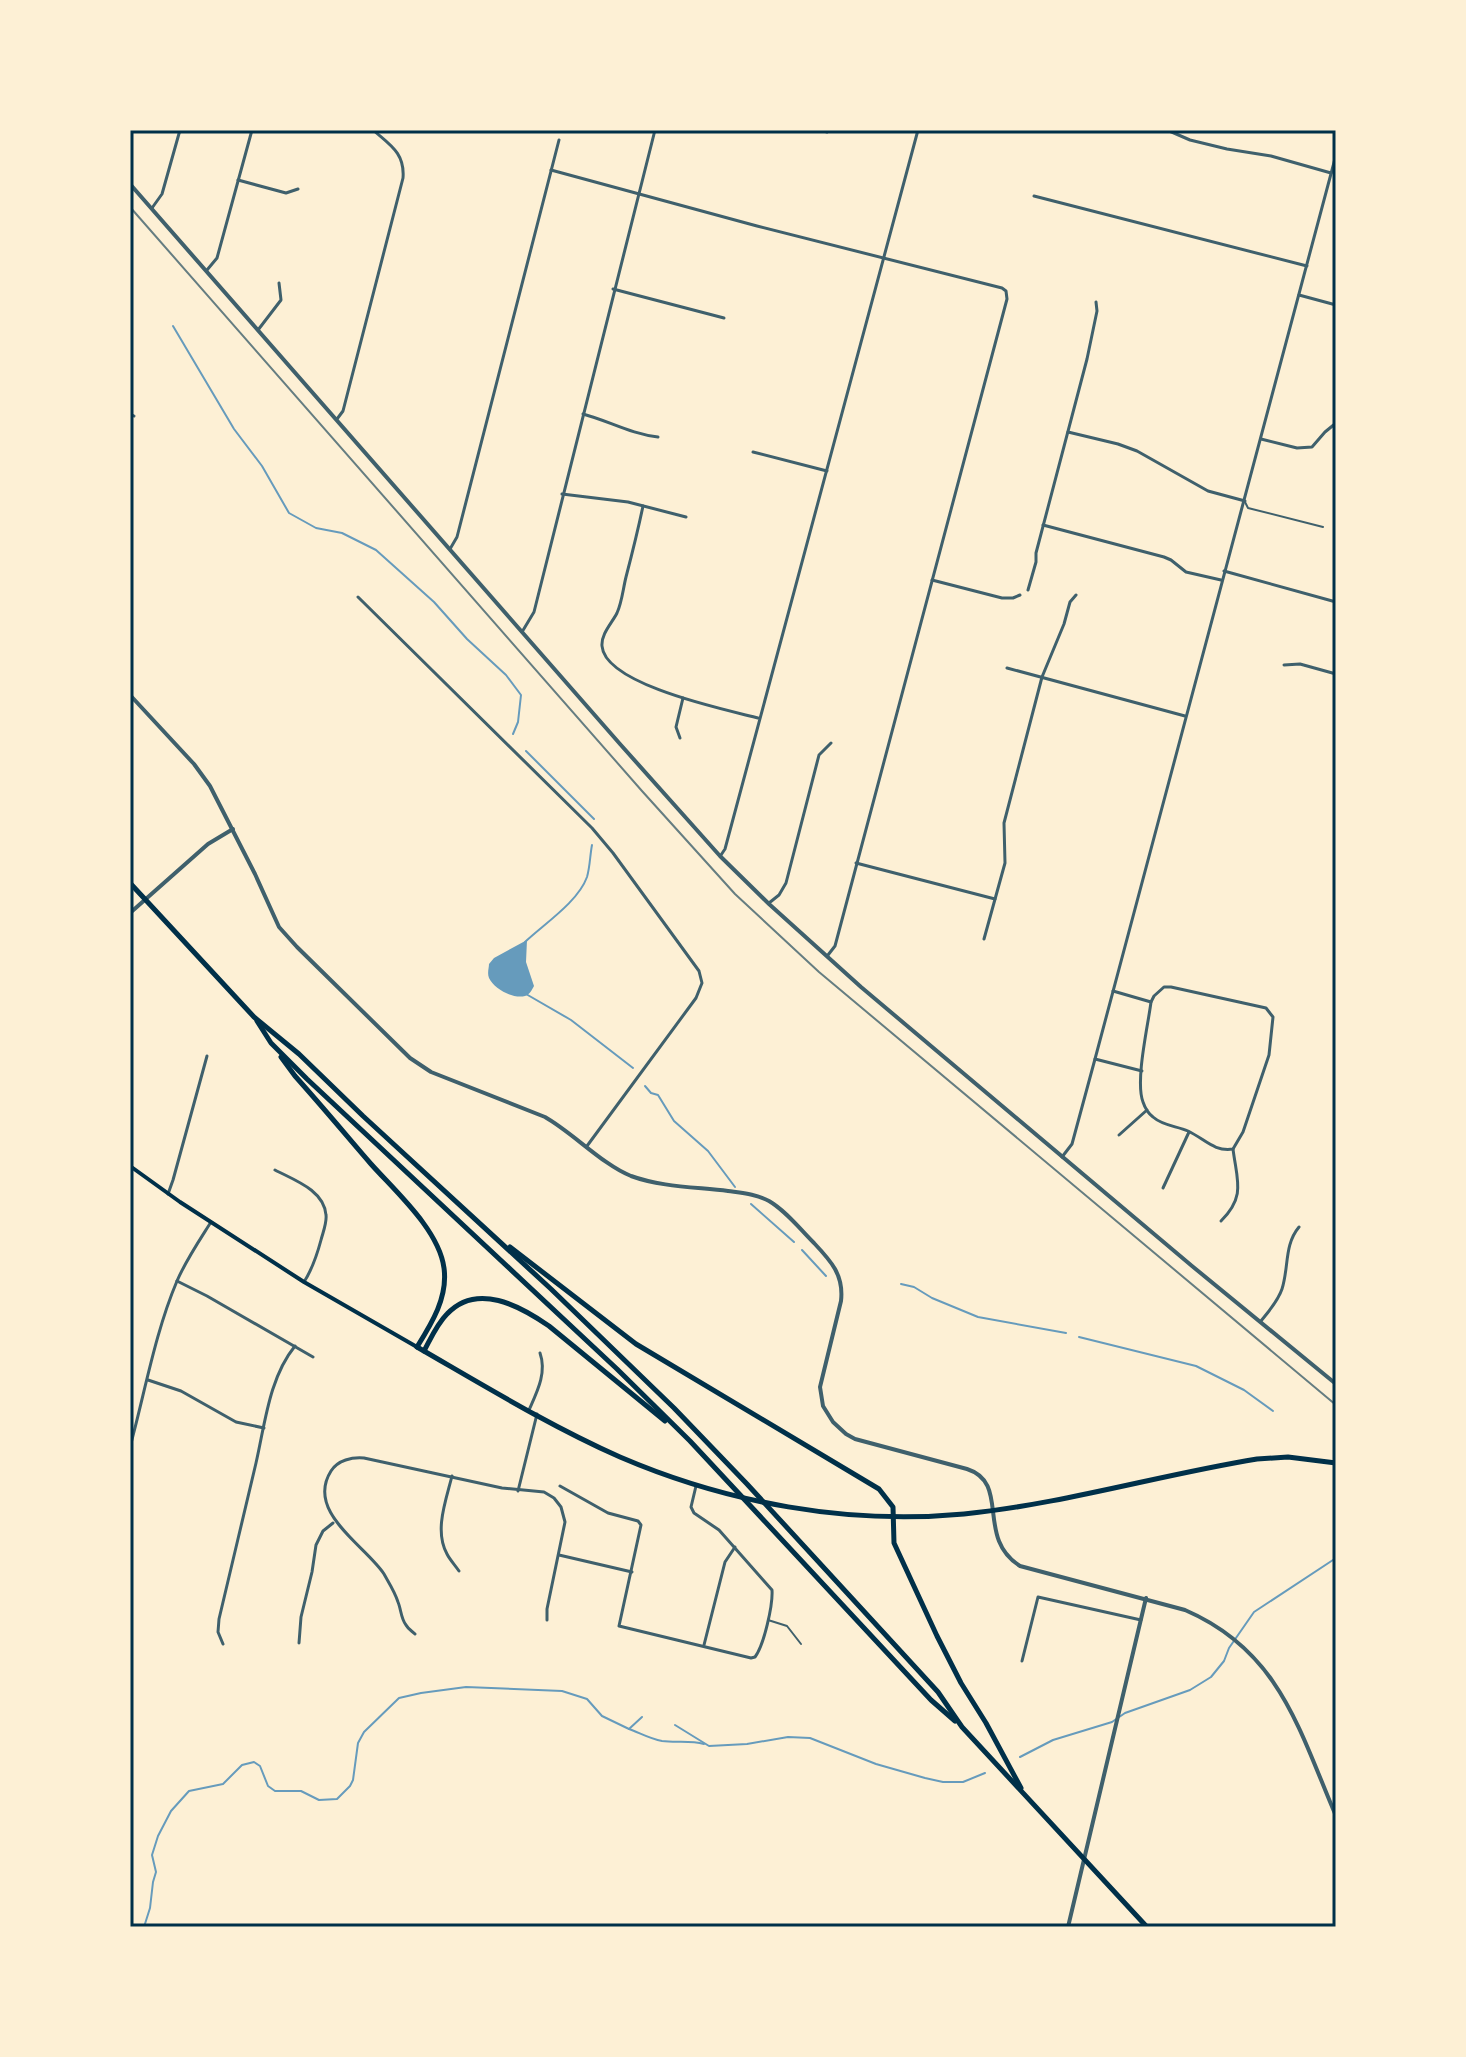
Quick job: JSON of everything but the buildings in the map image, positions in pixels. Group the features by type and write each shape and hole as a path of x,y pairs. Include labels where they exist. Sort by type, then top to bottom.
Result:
{"main road":[{"path":"130,883 254,1017 299,1054 623,1357 705,1440 938,1692 962,1727"},
{"path":"254,1017 295,1076 436,1242 444,1267 444,1289 435,1315 417,1347"},
{"path":"271,1043 570,1323 690,1441 1147,1927"},
{"path":"130,1166 304,1282 528,1410 613,1453 696,1485 744,1498 793,1508 852,1514 946,1515 1053,1500 1257,1459 1288,1457 1336,1463"},
{"path":"484,1227 636,1344 872,1483 892,1504 894,1543 937,1636 1026,1796"},
{"path":"424,1351 454,1307 485,1298 509,1303 549,1326 690,1441"}],"street":[{"path":"151,208 162,194 180,130"},
{"path":"206,270 217,258 252,130"},
{"path":"337,419 343,411 403,178 404,168 395,149 373,130"},
{"path":"522,632 534,612 655,130"},
{"path":"821,130 827,131"},
{"path":"720,856 725,849 918,130"},
{"path":"1167,130 1190,140 1271,156 1331,173"},
{"path":"450,549 457,537 559,140"},
{"path":"1062,1157 1072,1144 1336,155"},
{"path":"551,170 1006,291 1007,299 835,946 826,956"},
{"path":"238,180 286,193 298,189"},
{"path":"130,184 720,856 826,956 1336,1384"},
{"path":"1034,196 1307,266"},
{"path":"258,330 281,300 279,283"},
{"path":"613,289 724,318"},
{"path":"1299,295 1336,305"},
{"path":"1028,590 1090,344 1096,302"},
{"path":"583,414 629,431 658,437"},
{"path":"1261,439 1297,448 1312,447 1336,423"},
{"path":"1068,432 1137,451 1201,488 1245,501"},
{"path":"753,452 828,471"},
{"path":"562,494 628,502 686,517"},
{"path":"643,506 619,609 604,636 602,646 605,655 625,673 651,687 760,718"},
{"path":"1043,525 1164,557 1186,572 1221,580"},
{"path":"1224,571 1336,602"},
{"path":"932,580 1002,598 1020,595"},
{"path":"984,939 1006,858 1004,823 1042,677 1070,602 1076,595"},
{"path":"358,597 592,828 699,971 701,987 696,998 587,1146"},
{"path":"1284,665 1300,664 1336,674"},
{"path":"1007,668 1187,716"},
{"path":"130,695 205,778 279,927 410,1058 431,1072 545,1117 615,1168 633,1177 753,1195 772,1203 830,1259 838,1271 841,1301 820,1382 822,1400 833,1422 855,1439 978,1474 988,1485 996,1536 1001,1548 1008,1558 1020,1566 1185,1610 1226,1632 1252,1654 1288,1706 1336,1816"},
{"path":"680,738 676,727 683,698"},
{"path":"769,904 786,883 819,755 831,743"},
{"path":"130,913 208,844 233,829"},
{"path":"856,863 995,899"},
{"path":"1221,1221 1236,1203 1238,1191 1233,1149 1243,1132 1269,1055 1273,1017 1266,1008 1164,987 1151,1002 1141,1094 1147,1110 1161,1123 1189,1132 1223,1151 1233,1149"},
{"path":"1113,991 1151,1002"},
{"path":"168,1194 207,1056"},
{"path":"1095,1059 1142,1071"},
{"path":"1119,1135 1147,1110"},
{"path":"1163,1188 1189,1132"},
{"path":"275,1170 316,1194 326,1212 314,1265 304,1282"},
{"path":"130,1447 155,1347 177,1281 211,1222"},
{"path":"1260,1322 1281,1291 1289,1242 1299,1227"},
{"path":"177,1281 313,1357"},
{"path":"223,1644 218,1632 219,1619 264,1428 279,1371 295,1346"},
{"path":"528,1410 543,1371 540,1353"},
{"path":"148,1380 181,1391 236,1422 264,1428"},
{"path":"518,1491 537,1414"},
{"path":"415,1634 405,1625 393,1589 377,1564 335,1522 327,1502 326,1483 330,1473 343,1461 364,1458 518,1491 544,1492 554,1498 561,1507 565,1522 547,1620"},
{"path":"452,1476 441,1521 445,1552 459,1571"},
{"path":"560,1486 608,1513 641,1525 619,1626 755,1657 759,1652 772,1590 719,1530 694,1513 691,1503 696,1485"},
{"path":"299,1643 301,1617 316,1545 323,1531 335,1522"},
{"path":"704,1646 725,1562 735,1547"},
{"path":"559,1555 632,1572"},
{"path":"1022,1661 1038,1597 1141,1620"},
{"path":"1068,1927 1146,1598"}],"lane":[{"path":"1245,501 1248,508 1323,527"},
{"path":"767,1620 787,1626 801,1644"}],"water":[{"path":"527,940 526,962 534,986 526,995 510,995 491,982 489,964 494,958"}],"waterway":[{"path":"173,326 234,429 262,466 289,513 316,528 342,533 376,550 434,602 467,639 506,675 521,695 518,722 513,734"},
{"path":"526,751 594,819"},
{"path":"525,942 568,904 583,886 592,845"},
{"path":"526,994 571,1020 633,1068"},
{"path":"645,1086 658,1095 674,1121 708,1151 735,1187"},
{"path":"751,1204 794,1242"},
{"path":"802,1250 826,1276"},
{"path":"901,1284 978,1317 1066,1333"},
{"path":"1079,1337 1196,1366 1244,1390 1273,1411"},
{"path":"1020,1757 1053,1740 1112,1722 1125,1713 1190,1690 1211,1677 1254,1612 1336,1558"},
{"path":"144,1927 156,1872 152,1855 158,1836 171,1811 189,1791 223,1784 242,1765 254,1762 260,1766 268,1786 275,1791 301,1791 319,1800 337,1799 353,1780 358,1743 364,1732 399,1698 466,1687 562,1691 587,1699 602,1716 629,1729 642,1717"},
{"path":"675,1725 709,1746 788,1737 810,1738 876,1764 943,1782 963,1782 985,1773"},
{"path":"629,1729 662,1741 704,1744"}],"railway":[{"path":"130,207 735,894 819,972 1336,1405"}]}
